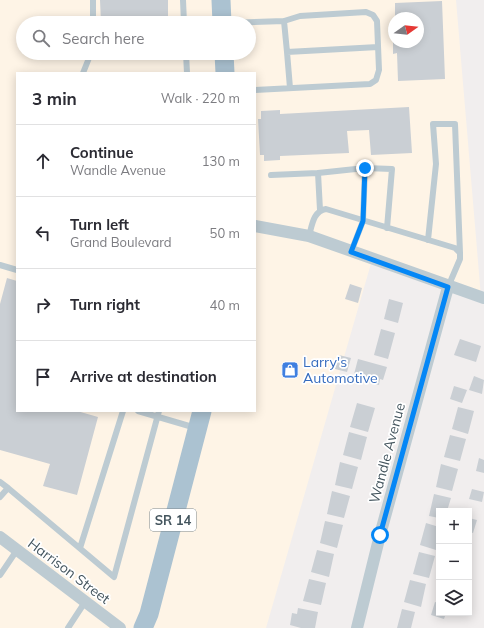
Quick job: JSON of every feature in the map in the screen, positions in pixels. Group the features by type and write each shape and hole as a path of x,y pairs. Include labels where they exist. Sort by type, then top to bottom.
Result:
{"main road":[{"path":"221,0 222,16"},
{"path":"224,60 225,72"},
{"name":"SR 14","path":"142,628 149,614 200,420"}],"street":[{"path":"256,226 308,236 448,287 484,298"},
{"name":"Wandle Avenue","path":"357,628 382,528 448,287"},
{"name":"Harrison Street","path":"0,537 120,628"}],"lane":[{"path":"93,0 93,16"},
{"path":"183,0 184,16"},
{"path":"256,22 284,21 300,16 366,12 373,15 377,21 378,47 378,70 376,80 370,84 256,90"},
{"path":"284,21 290,88"},
{"path":"287,52 378,47"},
{"path":"83,72 88,60"},
{"path":"186,60 187,72"},
{"path":"428,240 436,164 433,124 455,124 460,259 448,287"},
{"path":"351,252 363,221 365,168"},
{"path":"271,175 318,173 365,168 392,169 387,228"},
{"path":"308,236 316,215 320,210 318,173"},
{"path":"320,210 326,209 455,248 460,253"},
{"path":"0,265 16,270"},
{"path":"80,548 123,412"},
{"path":"145,412 200,420"},
{"path":"0,482 114,576 158,414"},
{"path":"0,497 8,488"},
{"path":"0,575 17,550"},
{"path":"68,628 85,602"}],"shaded area":[{"path":"0,0 456,0 481,297 372,260 266,628 0,628"}],"building":[{"path":"100,0 168,0 168,16 101,16"},
{"path":"442,1 445,79 398,81 397,53 393,54 393,48 424,48 424,12 395,12 395,3"},
{"path":"409,107 412,153 371,155 369,130 347,131 349,153 280,156 280,160 264,161 264,155 260,155 258,119 261,119 261,111 280,110 280,114"},
{"path":"7,278 16,281 16,412 80,412 98,417 77,495 43,486 50,464 0,450 0,304"},
{"path":"350,284 362,288 358,303 345,299"},
{"path":"389,299 403,303 398,323 384,319"},
{"path":"381,329 395,333 388,359 374,355"},
{"path":"460,339 481,346 476,362 454,355"},
{"path":"339,355 351,358 347,372 335,369"},
{"path":"358,359 387,367 383,380 380,379 379,385 353,378"},
{"path":"474,376 484,380 482,394 469,390"},
{"path":"454,386 467,390 462,403 450,399"},
{"path":"357,403 375,408 368,432 350,427"},
{"path":"458,407 474,411 468,434 452,429"},
{"path":"349,432 367,437 361,460 343,455"},
{"path":"450,435 466,439 460,461 444,457"},
{"path":"479,458 484,460 484,473 476,471"},
{"path":"340,462 358,467 352,489 335,485"},
{"path":"441,464 458,469 452,491 436,487"},
{"path":"472,489 484,492 482,502 469,499"},
{"path":"332,491 350,496 344,518 327,514"},
{"path":"434,494 451,498 448,508 436,508 436,517 429,516"},
{"path":"472,519 477,520 472,533"},
{"path":"325,521 343,525 337,548 320,543"},
{"path":"426,523 436,526 436,550 420,545"},
{"path":"317,550 334,554 329,577 311,572"},
{"path":"419,552 435,556 429,578 413,574"},
{"path":"309,579 326,583 321,605 303,601"},
{"path":"410,580 426,584 421,607 404,602"},
{"path":"435,602 436,616 445,616 444,619 431,615"},
{"path":"298,608 318,612 315,628 301,628 290,625 292,613 297,614"},
{"path":"402,609 415,612 411,628 397,628"}],"place":[{"name":"Larry's Automotive","path":"290,370"}],"route":[{"path":"365,168 363,221 351,252 448,287 380,535"}]}
